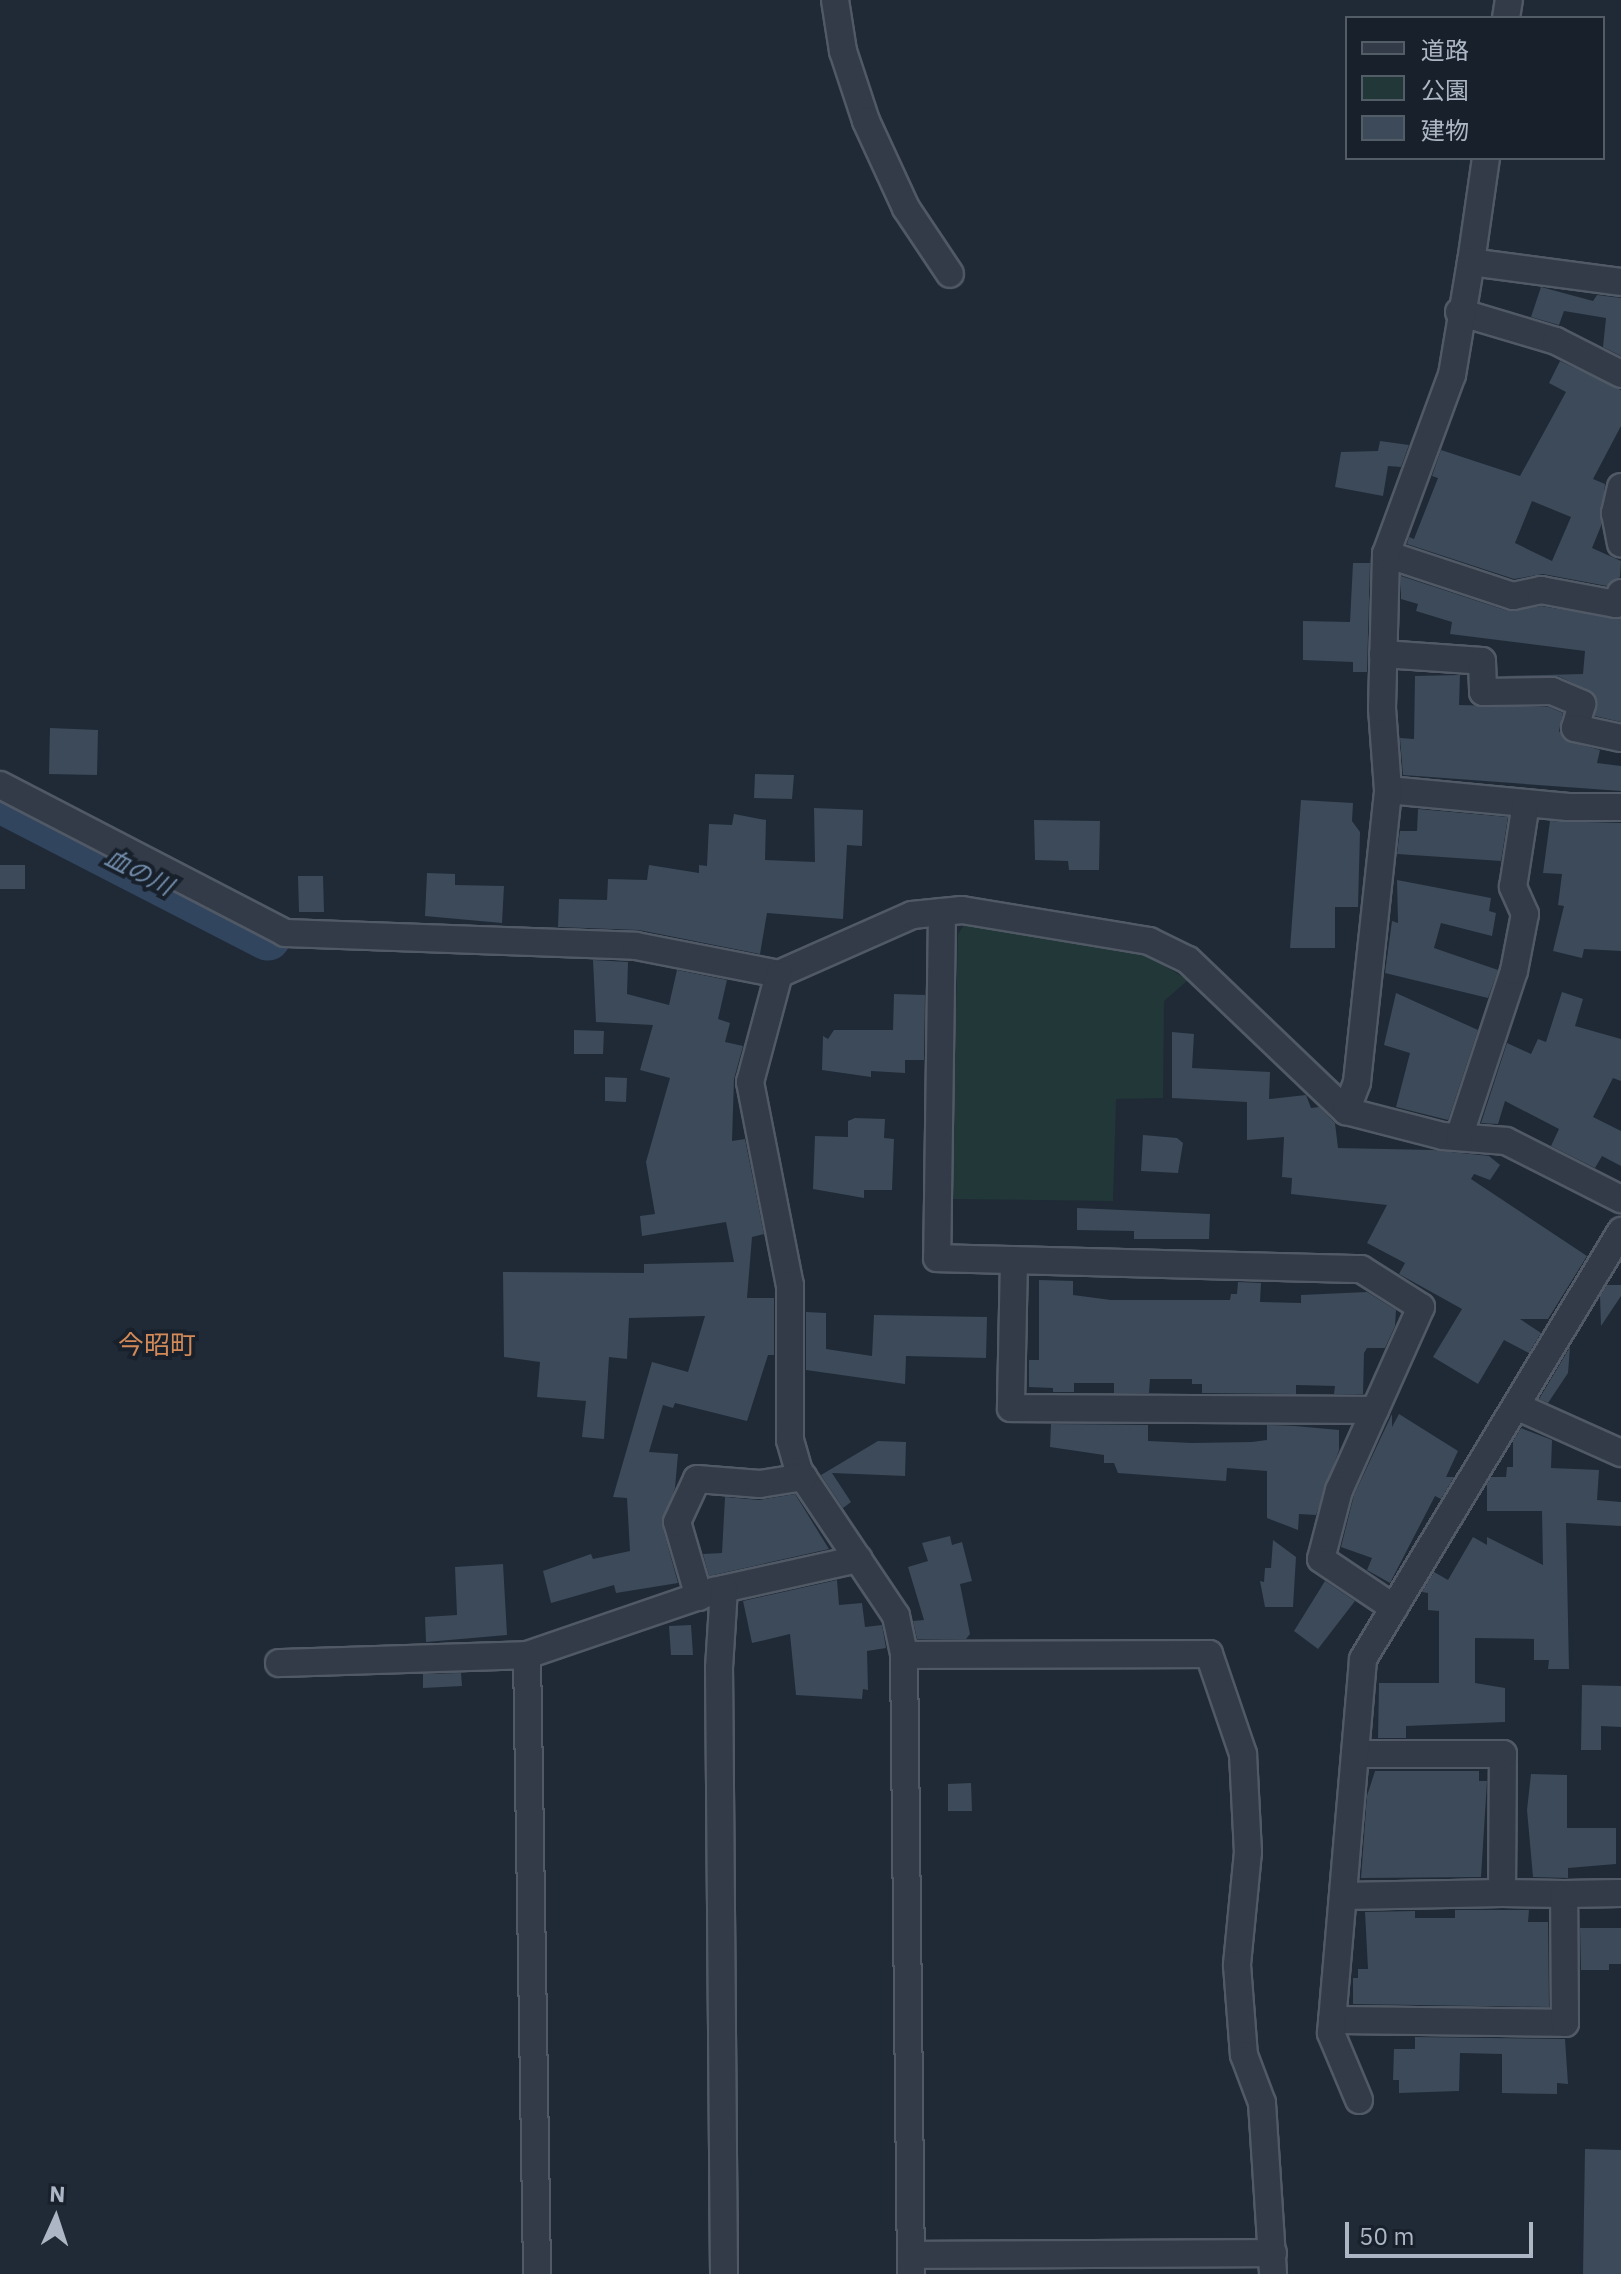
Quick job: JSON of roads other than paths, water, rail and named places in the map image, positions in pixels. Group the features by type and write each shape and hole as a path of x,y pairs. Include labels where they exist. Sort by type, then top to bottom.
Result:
{"street":[{"path":"835,0 843,51 866,121 906,208 950,274"},
{"path":"1346,1111 1357,1082 1388,790 1383,654 1386,554 1452,375 1459,312 1471,262 1486,160"},
{"path":"1471,262 1621,282"},
{"path":"1459,312 1556,341 1621,374"},
{"path":"1621,464 1621,471"},
{"path":"1621,487 1615,513 1621,543"},
{"path":"1386,554 1513,596 1541,590 1619,600"},
{"path":"1383,654 1482,661 1483,692 1552,691 1582,704 1575,728 1621,738"},
{"path":"0,785 285,933 636,946 779,974 809,964 857,935 912,915 962,910 1149,941 1188,960 1346,1111 1459,1137 1506,1141 1621,1199"},
{"path":"1388,790 1526,803 1621,807"},
{"path":"1459,1137 1514,971 1525,914 1513,887 1526,803"},
{"path":"942,912 937,1258 1361,1269 1421,1307 1339,1490 1321,1559 1394,1608"},
{"path":"779,974 750,1082 785,1241 790,1285 790,1440 803,1477 896,1616 904,1655 911,2264 1273,2264 1262,2103 1244,2055 1237,1965 1248,1852 1243,1754 1209,1654 904,1655"},
{"path":"1359,2100 1331,2033 1363,1659 1621,1231"},
{"path":"1014,1260 1011,1408 1375,1410"},
{"path":"1516,1406 1621,1453"},
{"path":"724,2274 719,1668 712,1593 677,1522 697,1479 760,1484 803,1477"},
{"path":"279,1663 527,1655 712,1593 858,1559"},
{"path":"527,1655 537,2274"},
{"path":"1355,1754 1503,1754 1502,1893"},
{"path":"1343,1896 1621,1893"},
{"path":"1332,2020 1565,2023 1564,1894"}],"waterway":[{"name":"血の川","path":"0,800 268,938"}],"district":[{"name":"今昭町","path":"157,1345"}]}
